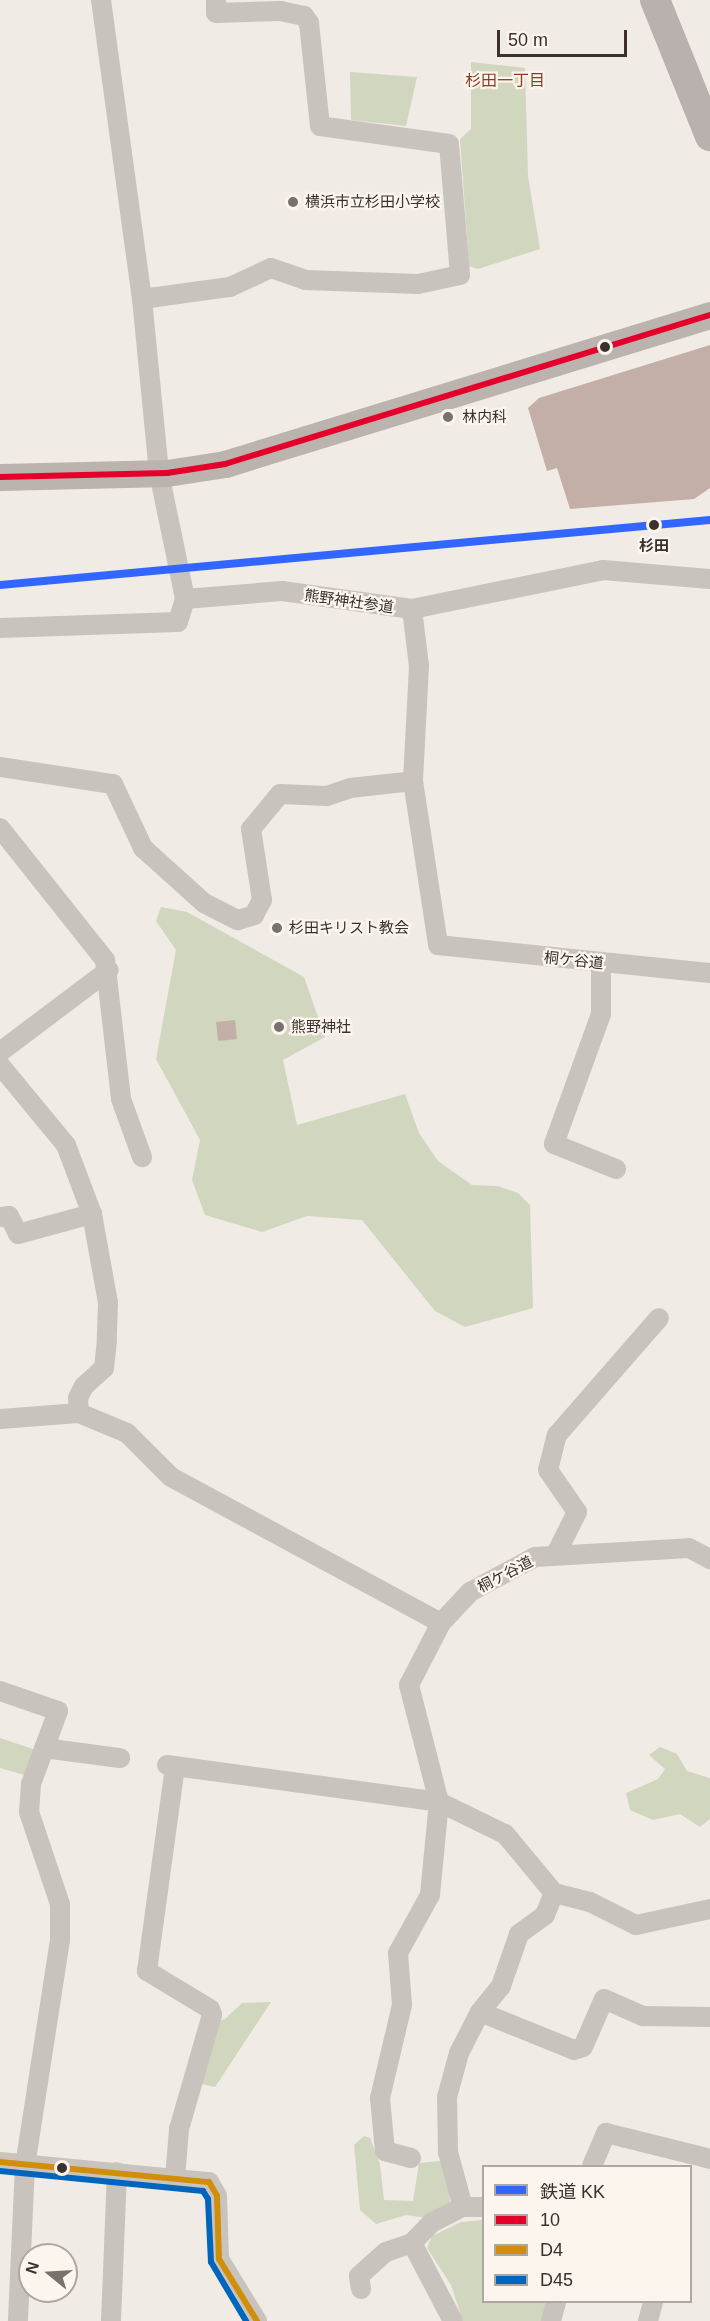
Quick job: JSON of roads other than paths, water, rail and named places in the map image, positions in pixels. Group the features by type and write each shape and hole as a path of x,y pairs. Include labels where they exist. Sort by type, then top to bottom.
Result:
{"main road":[{"path":"655,0 708,123"}],"street":[{"path":"0,628 178,622 185,599 159,473 142,299 101,0"},
{"path":"142,299 230,287 271,268 305,280 407,284 442,283 460,275 449,144 320,126 309,23 304,16 281,11 216,13 216,0"},
{"path":"0,477 159,473 225,464 710,315"},
{"path":"412,609 603,570 710,579"},
{"name":"熊野神社参道","path":"185,599 282,591 412,609 419,666 413,780 438,945"},
{"path":"0,767 113,784 143,848 204,903 238,920 254,915 262,900 251,830 280,794 327,796 350,788 413,780"},
{"path":"0,828 109,970 121,1099 142,1157"},
{"name":"桐ケ谷道","path":"438,945 710,973"},
{"path":"601,963 601,1014 554,1144 616,1169"},
{"path":"0,1052 109,970"},
{"path":"0,1065 66,1145 92,1214 108,1303 107,1340 104,1368 84,1386 78,1398 79,1413"},
{"path":"0,1216 9,1216 18,1234 92,1214"},
{"path":"556,1554 577,1512 548,1470 557,1435 595,1384 659,1318"},
{"path":"0,1419 79,1413 127,1433 171,1477 441,1623"},
{"name":"桐ケ谷道","path":"411,2158 385,2151 380,2098 402,2005 398,1953 430,1895 439,1802 409,1685 441,1623 470,1592 535,1557 689,1548 710,1559"},
{"path":"0,1691 58,1711 31,1784 29,1812 60,1904 60,1940 25,2165 18,2321"},
{"path":"44,1748 120,1758"},
{"path":"175,2178 179,2129 212,2015 210,2009 147,1971 171,1766 439,1802 505,1834 554,1893 590,1902 636,1925 710,1909"},
{"path":"463,2207 448,2152 447,2097 459,2053 480,2012 501,1986 519,1934 545,1915 554,1893"},
{"path":"480,2012 574,2050 584,2046 604,1999 643,2016 710,2017"},
{"path":"592,2165 606,2133 697,2160"},
{"path":"0,2162 209,2182 217,2196 219,2259 257,2321"},
{"path":"111,2321 117,2172"},
{"path":"361,2289 359,2276 386,2252 412,2242 431,2223 463,2207 482,2207"},
{"path":"412,2242 453,2321"},
{"path":"551,2321 556,2303"},
{"path":"648,2321 652,2303"}],"rail line":[{"name":"KK","path":"0,585 710,520"}],"place":[{"name":"横浜市立杉田小学校","path":"293,202"},
{"name":"林内科","path":"448,417"},
{"name":"杉田","path":"654,525"},
{"name":"杉田キリスト教会","path":"277,928"},
{"name":"熊野神社","path":"279,1027"}],"district":[{"name":"杉田一丁目","path":"505,81"}]}
